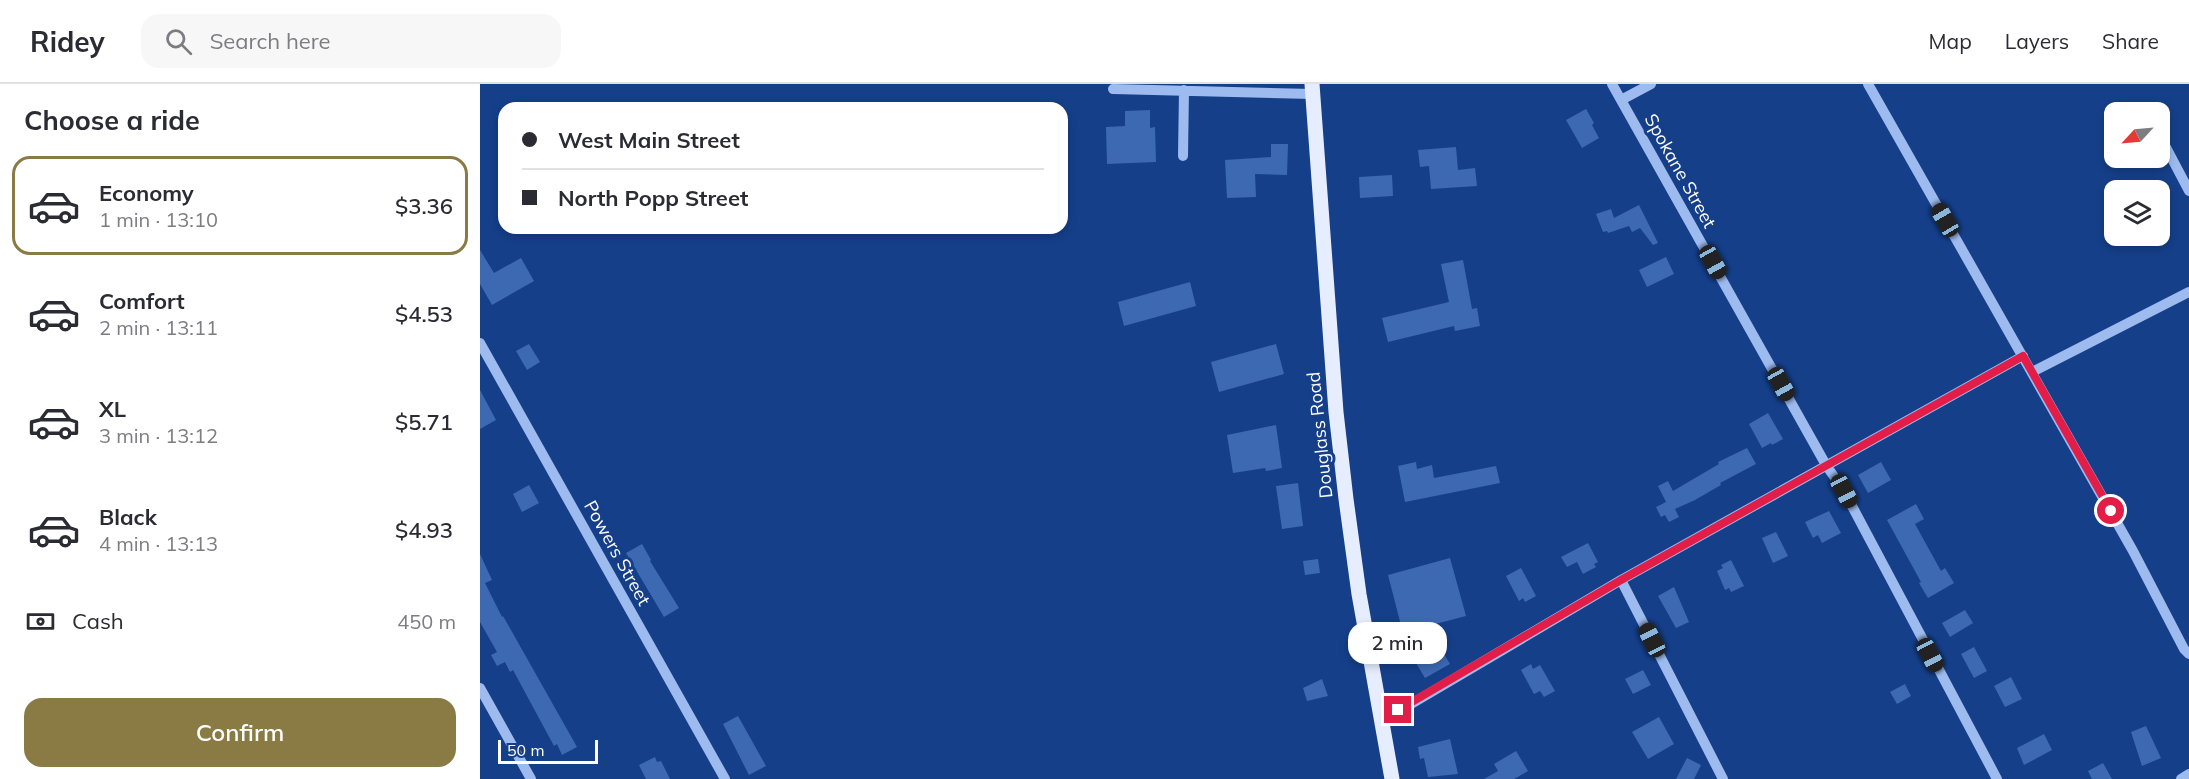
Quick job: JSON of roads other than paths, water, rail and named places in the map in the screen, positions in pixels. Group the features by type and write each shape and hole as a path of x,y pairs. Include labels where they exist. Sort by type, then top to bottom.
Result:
{"main road":[{"name":"Douglass Road","path":"1312,89 1335,400 1343,477 1358,584 1392,779"}],"street":[{"name":"Spokane Street","path":"1612,84 1826,465 1844,491 1996,779"},
{"path":"1622,100 1651,84"},
{"path":"1868,84 2133,551 2184,649 2189,654"},
{"path":"1113,89 1312,89"},
{"path":"1183,156 1184,90"},
{"path":"2170,155 2189,191"},
{"path":"2032,372 2189,292"},
{"name":"Powers Street","path":"480,343 725,779"},
{"path":"1380,714 1406,707 1621,580 2023,356"},
{"path":"1621,580 1723,779"},
{"path":"480,688 531,779"},
{"path":"2181,779 2189,774"}]}
